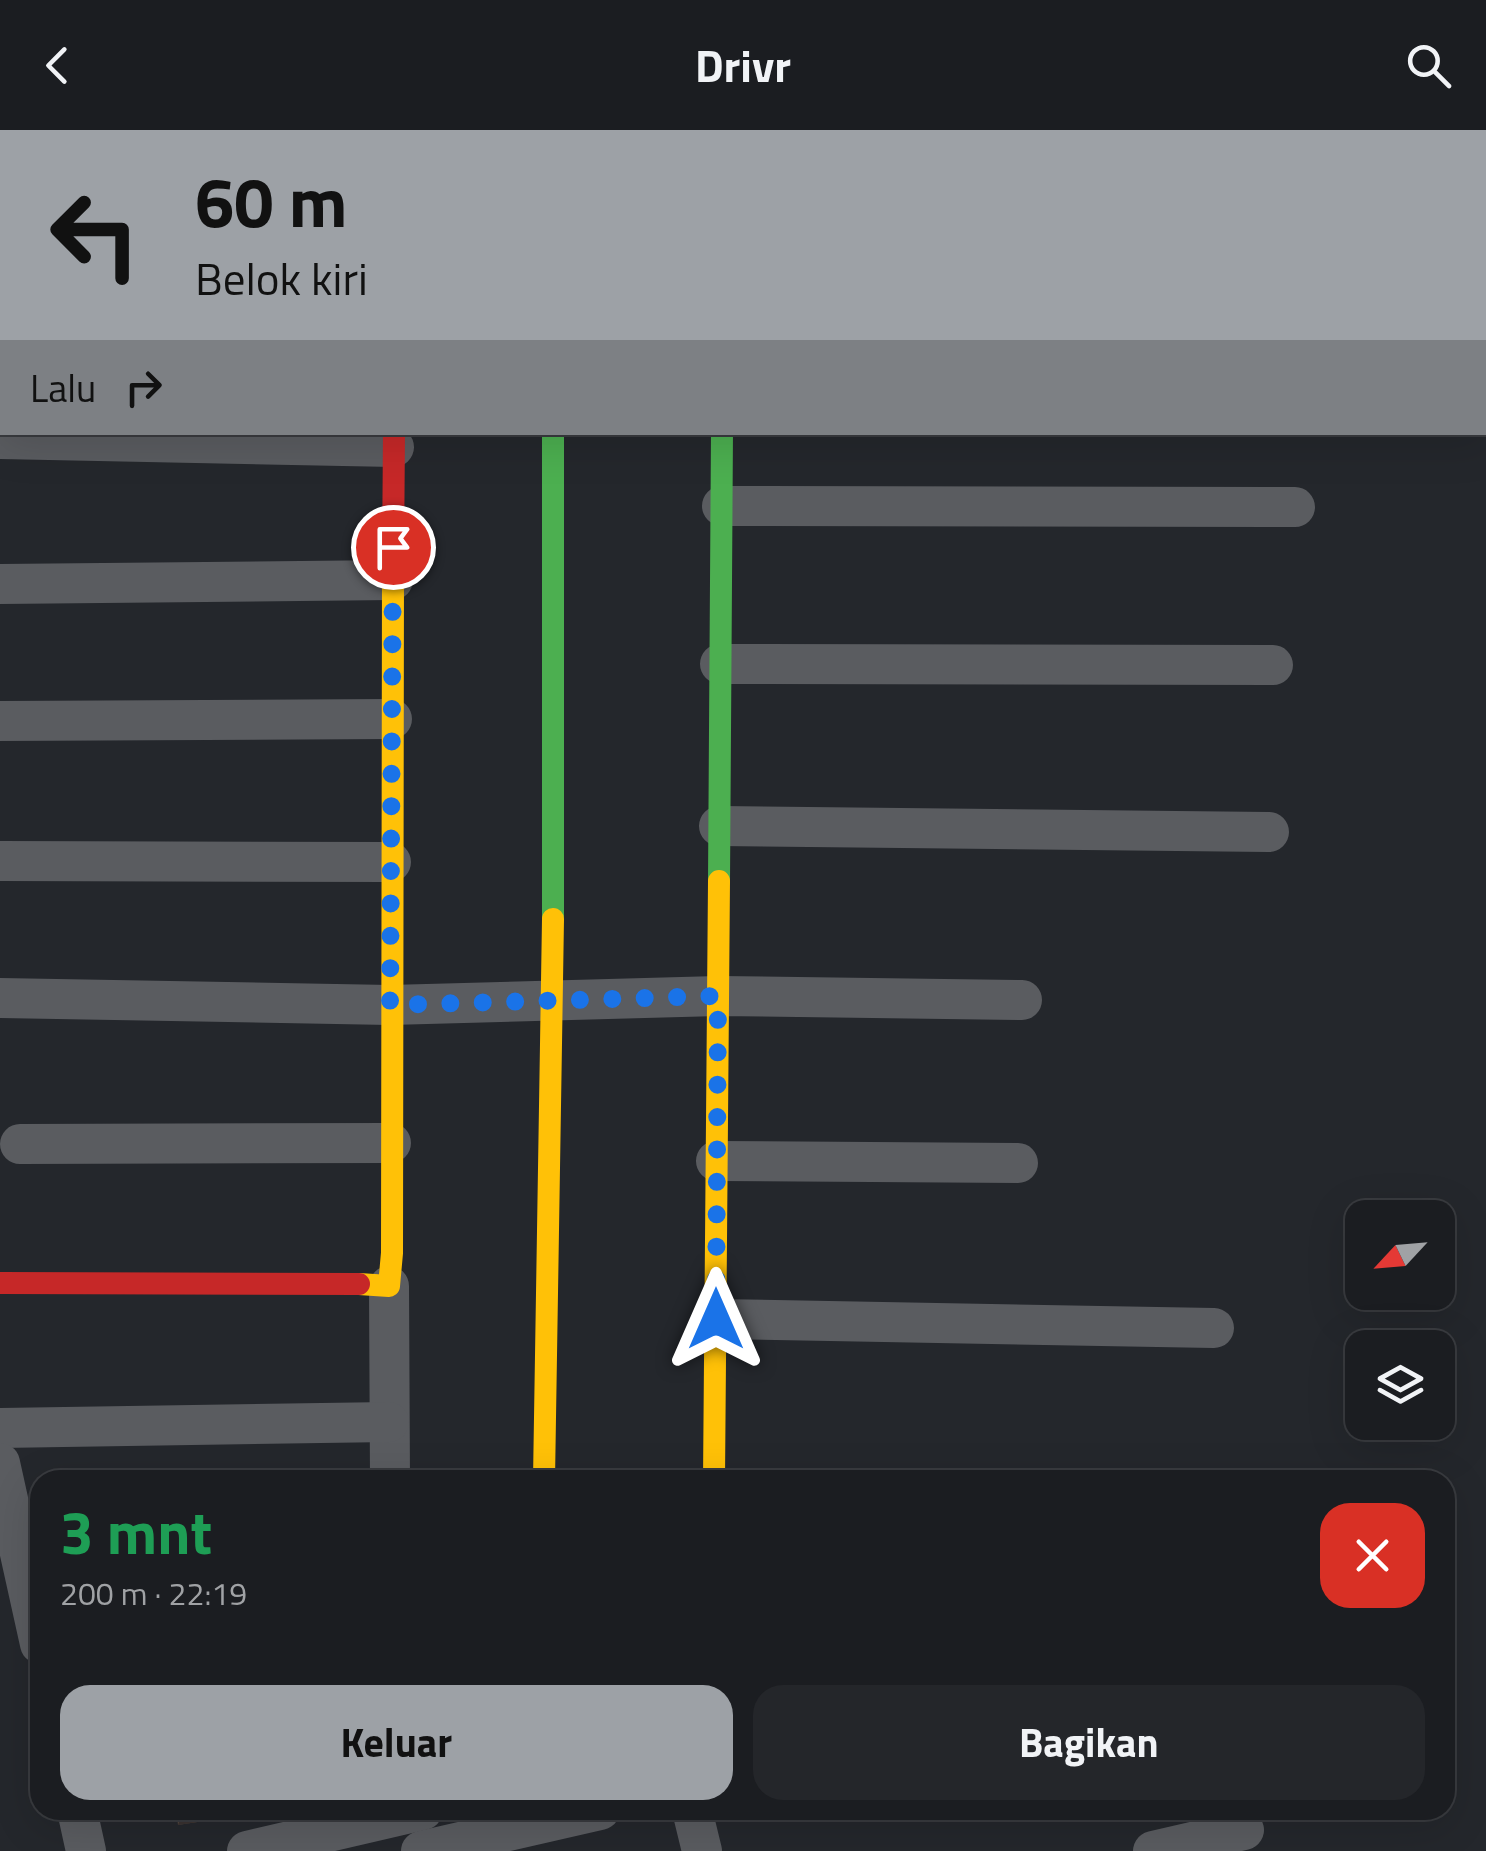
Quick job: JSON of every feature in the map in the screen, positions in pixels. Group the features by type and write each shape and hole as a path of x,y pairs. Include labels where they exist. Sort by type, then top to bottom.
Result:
{"street":[{"path":"544,1470 553,1003 553,435"},
{"path":"714,1470 722,435"},
{"path":"0,439 394,440 390,1470"},
{"path":"722,506 1295,507"},
{"path":"0,584 393,580"},
{"path":"720,664 1274,666"},
{"path":"0,721 392,719"},
{"path":"719,826 1270,832"},
{"path":"0,861 391,862"},
{"path":"0,998 390,1005 718,996 1022,1000"},
{"path":"20,1144 391,1143"},
{"path":"716,1161 1018,1163"},
{"path":"0,1283 336,1282 389,1286"},
{"path":"716,1319 1214,1328"},
{"path":"0,1428 390,1422"},
{"path":"0,1463 30,1599"},
{"path":"78,1820 86,1851"},
{"path":"246,1851 370,1820"},
{"path":"421,1851 528,1820"},
{"path":"694,1820 702,1851"},
{"path":"1153,1851 1226,1825"}],"traffic: fast":[{"path":"553,435 553,919"},
{"path":"719,881 722,435"}],"traffic: slow":[{"path":"359,1284 389,1286 392,1253 393,562"},
{"path":"714,1470 719,881"},
{"path":"544,1470 553,919"}],"traffic: jam":[{"path":"393,562 394,435"},
{"path":"0,1283 359,1284"}],"route":[{"path":"393,547 390,1005 718,996 716,1319"}]}
